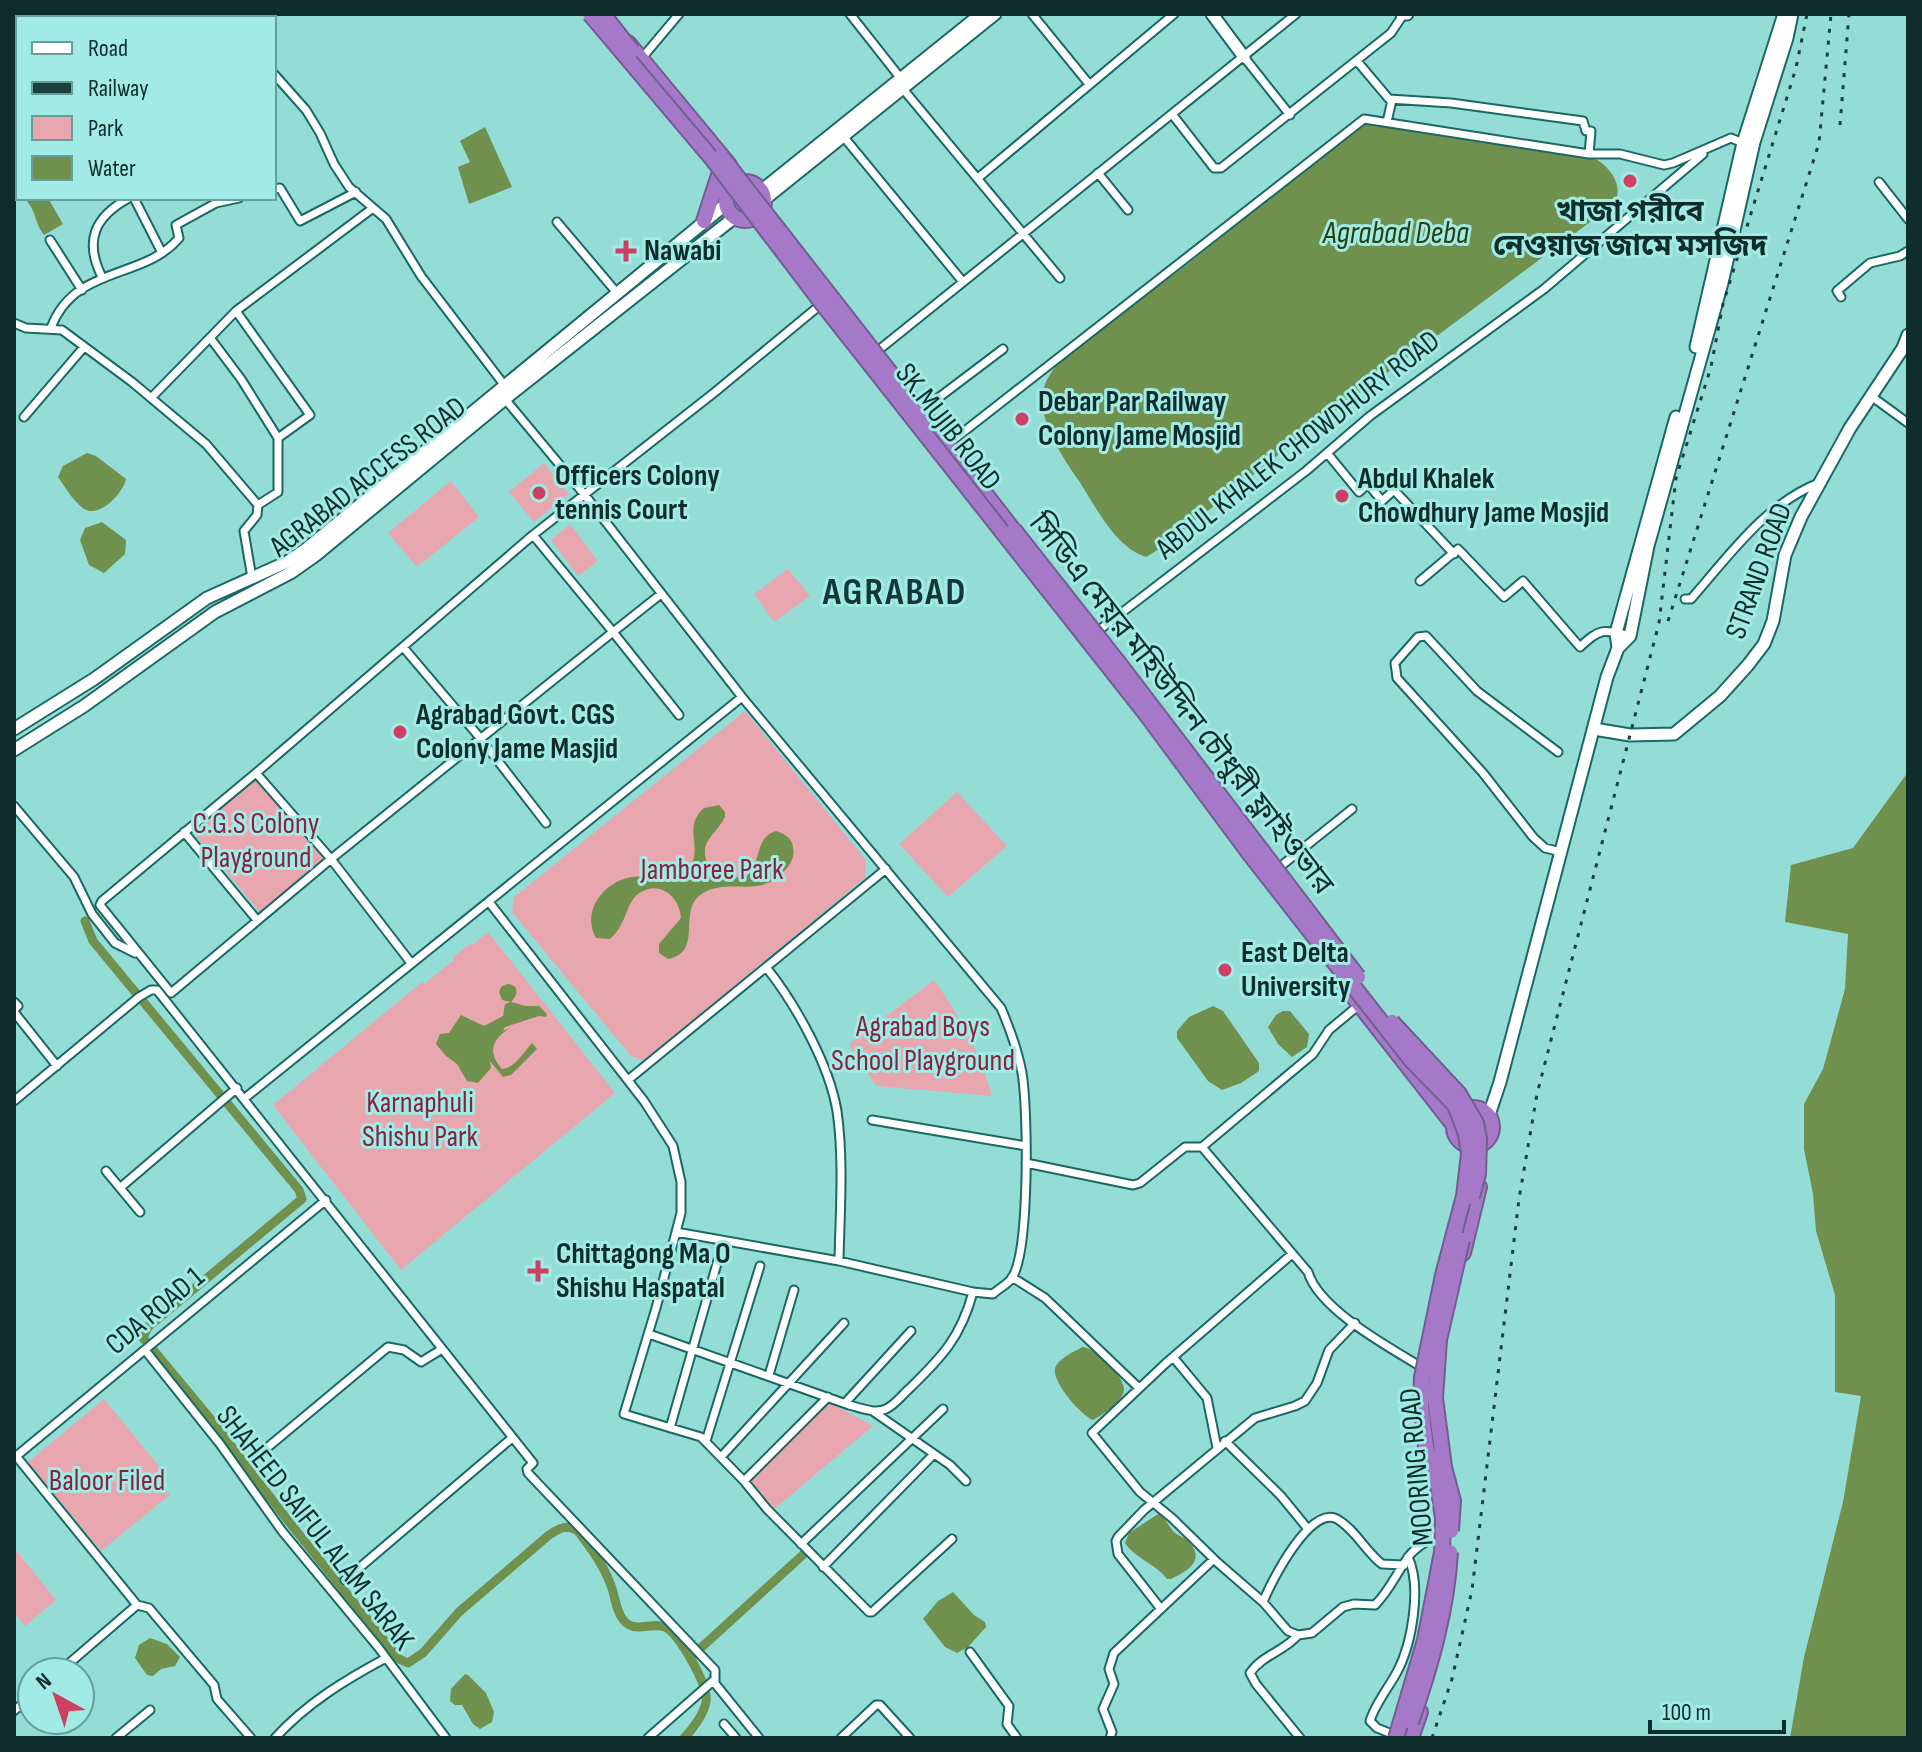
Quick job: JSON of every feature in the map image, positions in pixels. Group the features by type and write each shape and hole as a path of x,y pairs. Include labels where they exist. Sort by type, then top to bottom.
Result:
{"highway":[{"path":"588,14 733,191"},
{"path":"588,14 714,161 825,307 1146,714 1249,853 1402,1048 1455,1105 1466,1134 1469,1154 1464,1196 1443,1275 1422,1377 1421,1406 1426,1447 1438,1486 1443,1518 1442,1552 1425,1640 1396,1738"},
{"path":"604,14 641,59 733,191 735,217 760,204"},
{"name":"সিডিএ মেয়র মহিউদ্দিন চৌধুরী ফ্লাইওভার","path":"604,14 760,203 957,460 1121,666 1388,1017 1459,1094 1476,1123 1478,1174 1439,1340 1435,1398 1444,1467 1453,1501 1449,1582 1427,1678 1407,1738"},
{"path":"704,221 719,175"},
{"path":"733,191 751,182 760,204 947,444 1088,638 1275,871 1427,1069 1468,1108"},
{"name":"SK.MUJIB ROAD","path":"760,204 819,306 1088,638 1359,1005 1453,1124"},
{"path":"1468,1108 1480,1108 1489,1115 1491,1132 1483,1143 1474,1146 1463,1144 1455,1135 1453,1124 1458,1113 1468,1108"},
{"name":"MOORING ROAD","path":"1407,1738 1436,1660 1449,1583 1452,1531 1435,1441 1431,1399 1434,1374 1482,1176 1483,1143"}],"main road":[{"path":"760,204 843,136 981,14"},
{"path":"760,204 902,84 995,14"},
{"path":"1212,14 1244,57"},
{"path":"1618,648 1616,633 1662,460 1687,384 1743,143 1784,14"},
{"path":"1489,1115 1505,1067 1607,677 1618,648 1630,636 1648,546 1722,283 1754,142 1792,14"},
{"name":"AGRABAD ACCESS ROAD","path":"14,750 95,698 215,612 292,572 316,555 704,221 733,191"},
{"name":"AGRABAD ACCESS ROAD","path":"14,729 94,679 207,598 287,562 306,549 735,217"},
{"name":"STRAND ROAD","path":"1594,729 1630,735 1674,734 1720,696 1764,644 1773,621 1785,555 1819,483 1903,348 1908,335"},
{"path":"257,576 263,588"}],"street":[{"path":"641,59 679,14"},
{"path":"850,14 902,84 1060,278"},
{"path":"1032,14 1089,84"},
{"path":"978,178 1174,14"},
{"path":"875,353 1296,14"},
{"path":"1172,114 1217,170 1391,33 1404,14"},
{"path":"1244,57 1290,115"},
{"path":"1357,61 1386,97 1392,100 1451,103 1583,121 1586,131 1591,131 1589,154"},
{"path":"276,76 306,110 334,164 356,192 386,219 421,276 505,393 742,697 1001,1008 1010,1029 1023,1076 1026,1163 1021,1243 1012,1277 993,1294 839,1261 676,1232"},
{"path":"1387,122 1392,100"},
{"path":"947,444 1364,119 1589,154 1620,154 1664,165 1731,138 1743,143"},
{"path":"843,136 963,282"},
{"name":"ABDUL KHALEK CHOWDHURY ROAD","path":"1088,638 1327,453 1370,416 1544,289 1709,148"},
{"path":"1098,173 1128,210"},
{"path":"1879,182 1908,219"},
{"path":"276,189 280,188 300,221 356,192"},
{"path":"102,277 91,249 95,231 105,213 128,200"},
{"path":"133,200 162,253"},
{"path":"51,328 56,314 67,300 102,277 156,258 179,238 176,225 216,200"},
{"path":"152,397 236,311 373,208"},
{"path":"557,222 617,293"},
{"path":"50,240 82,290"},
{"path":"1841,297 1837,291 1870,263 1908,251"},
{"path":"661,594 331,859 171,993 102,909 102,901 533,535 819,306"},
{"path":"236,311 310,415 278,438"},
{"path":"14,323 26,328 62,330 152,397 206,444 258,505 257,515 244,531 257,576"},
{"path":"211,339 241,379 278,438 278,492 258,505"},
{"path":"24,417 84,347"},
{"path":"921,411 1003,349"},
{"path":"1871,396 1908,423"},
{"path":"1327,453 1359,492 1368,484 1382,501 1394,490 1454,554"},
{"path":"1685,599 1691,599 1756,526 1800,490 1819,483"},
{"path":"533,535 679,715"},
{"path":"1420,581 1458,549 1504,597 1523,581 1580,647 1595,633 1606,630 1630,636"},
{"path":"1558,752 1477,691 1426,636 1418,637 1395,663 1397,678 1483,773 1533,837 1545,848 1561,852"},
{"path":"403,647 481,739 546,823"},
{"path":"245,1098 742,697"},
{"path":"256,773 331,859 411,963"},
{"path":"14,806 74,877 92,914 115,943 134,951 157,980 153,989 139,997 14,1101"},
{"path":"1275,871 1352,809"},
{"path":"184,832 257,920"},
{"path":"628,1080 886,869"},
{"path":"489,902 660,1122 673,1146 681,1182 681,1213 624,1414 706,1441 767,1509 866,1610 872,1612 952,1539"},
{"path":"766,967 806,1031 831,1088 840,1165 839,1261"},
{"path":"153,989 237,1088 533,1463 527,1469 528,1473 715,1670 713,1682 648,1738"},
{"path":"14,1002 18,1006 14,1011 57,1066"},
{"path":"1026,1163 1133,1185 1140,1183 1185,1147 1202,1147 1313,1054 1329,1030 1359,1005"},
{"path":"121,1187 237,1088"},
{"path":"872,1120 1026,1146"},
{"path":"1202,1147 1308,1272 1318,1295 1385,1346 1434,1374"},
{"path":"106,1171 140,1212"},
{"name":"CDA ROAD 1","path":"15,1457 326,1200"},
{"path":"1292,1254 1173,1357 1092,1433 1140,1492 1263,1602 1288,1631 1298,1635 1312,1633 1343,1607 1375,1605 1422,1544 1441,1533 1452,1531"},
{"path":"670,1428 718,1260"},
{"path":"706,1441 760,1266"},
{"path":"1012,1277 1045,1298 1139,1388"},
{"path":"769,1375 794,1290"},
{"path":"872,1411 889,1407 952,1345 967,1316 973,1292"},
{"path":"721,1457 844,1323"},
{"path":"1161,1609 1118,1554 1116,1546 1123,1529 1255,1418 1305,1401 1317,1383 1329,1350 1355,1323"},
{"path":"845,1403 911,1331"},
{"path":"649,1334 872,1411 934,1454 966,1481"},
{"path":"268,1447 388,1347 404,1350 421,1362 442,1349"},
{"name":"SHAHEED SAIFUL ALAM SARAK","path":"145,1350 220,1444 282,1531 386,1658 446,1738"},
{"path":"1173,1357 1207,1398 1217,1448"},
{"path":"744,1481 828,1397"},
{"path":"801,1544 943,1409"},
{"path":"345,1580 512,1438"},
{"path":"1225,1441 1281,1496 1308,1529"},
{"path":"823,1567 934,1454"},
{"path":"15,1457 137,1605 149,1608 199,1666 214,1685 217,1699 251,1738"},
{"path":"1263,1602 1296,1544 1320,1519 1336,1518 1382,1564 1406,1561"},
{"path":"1110,1738 1112,1732 1103,1709 1114,1684 1110,1662 1123,1642 1214,1559"},
{"path":"1406,1561 1414,1576 1408,1648 1370,1721 1377,1728 1407,1738"},
{"path":"78,1656 137,1605"},
{"path":"1298,1635 1261,1661 1250,1673 1300,1738"},
{"path":"970,1652 1009,1706 1007,1724 1017,1738"},
{"path":"275,1738 341,1682 386,1658"},
{"path":"713,1682 759,1738"},
{"path":"841,1738 876,1705 880,1705 910,1738"},
{"path":"116,1738 150,1710"},
{"path":"724,1724 736,1738"}],"green space":[{"name":"Officers Colony tennis Court","path":"544,463 569,494 534,522 509,492"},
{"path":"451,481 479,517 417,567 388,533"},
{"path":"570,524 598,561 578,576 551,540"},
{"path":"788,569 810,596 774,622 754,594"},
{"name":"Jamboree Park","path":"745,711 865,859 865,878 644,1061 631,1056 512,912 514,897"},
{"name":"C.G.S Colony Playground","path":"252,771 325,858 260,912 187,825"},
{"path":"957,792 1007,846 948,897 899,844"},
{"name":"Karnaphuli Shishu Park","path":"488,932 615,1093 401,1270 273,1105 422,982 424,984 454,960 453,957"},
{"name":"Agrabad Boys School Playground","path":"934,980 968,1035 992,1096 876,1086 849,1044"},
{"name":"Baloor Filed","path":"104,1399 166,1475 159,1481 170,1495 101,1551 28,1462"},
{"path":"829,1402 873,1426 773,1510 749,1481"},
{"path":"14,1548 56,1600 25,1626 14,1613"}],"water":[{"name":"Agrabad Deba","path":"1368,123 1593,158 1611,173 1617,184 1617,196 1609,208 1302,436 1161,548 1146,557 1135,552 1107,525 1052,437 1042,399 1049,377 1077,347"},
{"path":"485,127 512,187 469,204 458,167 470,162 460,141"},
{"path":"26,200 49,200 63,224 44,235"},
{"path":"87,453 96,456 126,479 115,498 96,511 79,505 58,477 63,466"},
{"path":"102,522 126,540 125,554 104,573 89,565 80,540 85,528"},
{"path":"1908,772 1908,1738 1790,1738 1804,1657 1843,1502 1861,1396 1835,1392 1835,1295 1816,1231 1804,1149 1804,1104 1823,1069 1845,989 1848,934 1785,922 1791,865 1853,848"},
{"path":"719,805 725,817 706,846 710,869 729,879 748,875 764,839 776,831 788,837 792,844 793,857 785,870 766,884 715,888 705,892 691,908 685,948 679,955 668,959 659,953 659,944 681,918 680,911 668,893 656,888 636,896 610,939 596,938 591,918 597,900 604,892 631,877 667,878 686,870 694,855 693,832 697,816 704,808"},
{"path":"507,984 514,986 516,991 511,1002 502,1000 499,992"},
{"path":"505,1004 539,1006 547,1014 546,1017 539,1016 505,1027 503,1031 510,1028 494,1046 497,1063 502,1069 507,1068 532,1043 537,1049 511,1075 503,1077 490,1061 488,1049 491,1068 478,1083 467,1081 457,1064 436,1044 440,1034 449,1033 461,1015 484,1026 503,1016"},
{"path":"1213,1006 1223,1011 1259,1063 1259,1071 1241,1083 1222,1090 1208,1081 1177,1038 1177,1031 1189,1017"},
{"path":"1283,1011 1290,1011 1309,1034 1307,1047 1292,1057 1278,1044 1268,1027"},
{"path":"1082,1347 1088,1348 1108,1364 1120,1378 1124,1390 1116,1403 1093,1420 1067,1396 1055,1372 1061,1360"},
{"path":"1162,1514 1175,1533 1189,1542 1196,1555 1188,1569 1171,1579 1167,1579 1125,1543 1129,1533"},
{"path":"953,1592 974,1615 985,1622 986,1627 968,1647 957,1653 945,1647 923,1619 938,1601"},
{"path":"150,1638 167,1644 180,1657 175,1666 161,1669 153,1676 147,1675 135,1658 139,1645"},
{"path":"465,1674 486,1693 494,1712 492,1722 480,1729 473,1724 462,1705 450,1701 451,1689"}],"waterway":[{"path":"85,921 93,941 299,1190 302,1199 148,1327 145,1340"},
{"path":"154,1351 399,1659 408,1663 423,1653 459,1612 549,1535 563,1528 578,1531 604,1569 622,1618 632,1626 667,1628 692,1662 703,1685 706,1702 697,1722 684,1738"},
{"path":"692,1656 805,1553"}],"railway":[{"path":"1432,1738 1452,1679 1472,1590 1519,1199 1537,1094 1659,623 1676,478 1711,367 1723,304 1796,68 1807,14"},
{"path":"1668,621 1819,143 1831,14"},
{"path":"1840,125 1849,14"}],"place":[{"name":"খাজা গরীবে নেওয়াজ জামে মসজিদ","path":"1630,181"},
{"name":"Nawabi","path":"626,251"},
{"name":"Debar Par Railway Colony Jame Mosjid","path":"1022,419"},
{"name":"Officers Colony tennis Court","path":"539,493"},
{"name":"Abdul Khalek Chowdhury Jame Mosjid","path":"1342,496"},
{"name":"Agrabad Govt. CGS Colony Jame Masjid","path":"400,732"},
{"name":"East Delta University","path":"1225,970"},
{"name":"Chittagong Ma O Shishu Haspatal","path":"538,1271"}],"district":[{"name":"AGRABAD","path":"895,592"}]}
